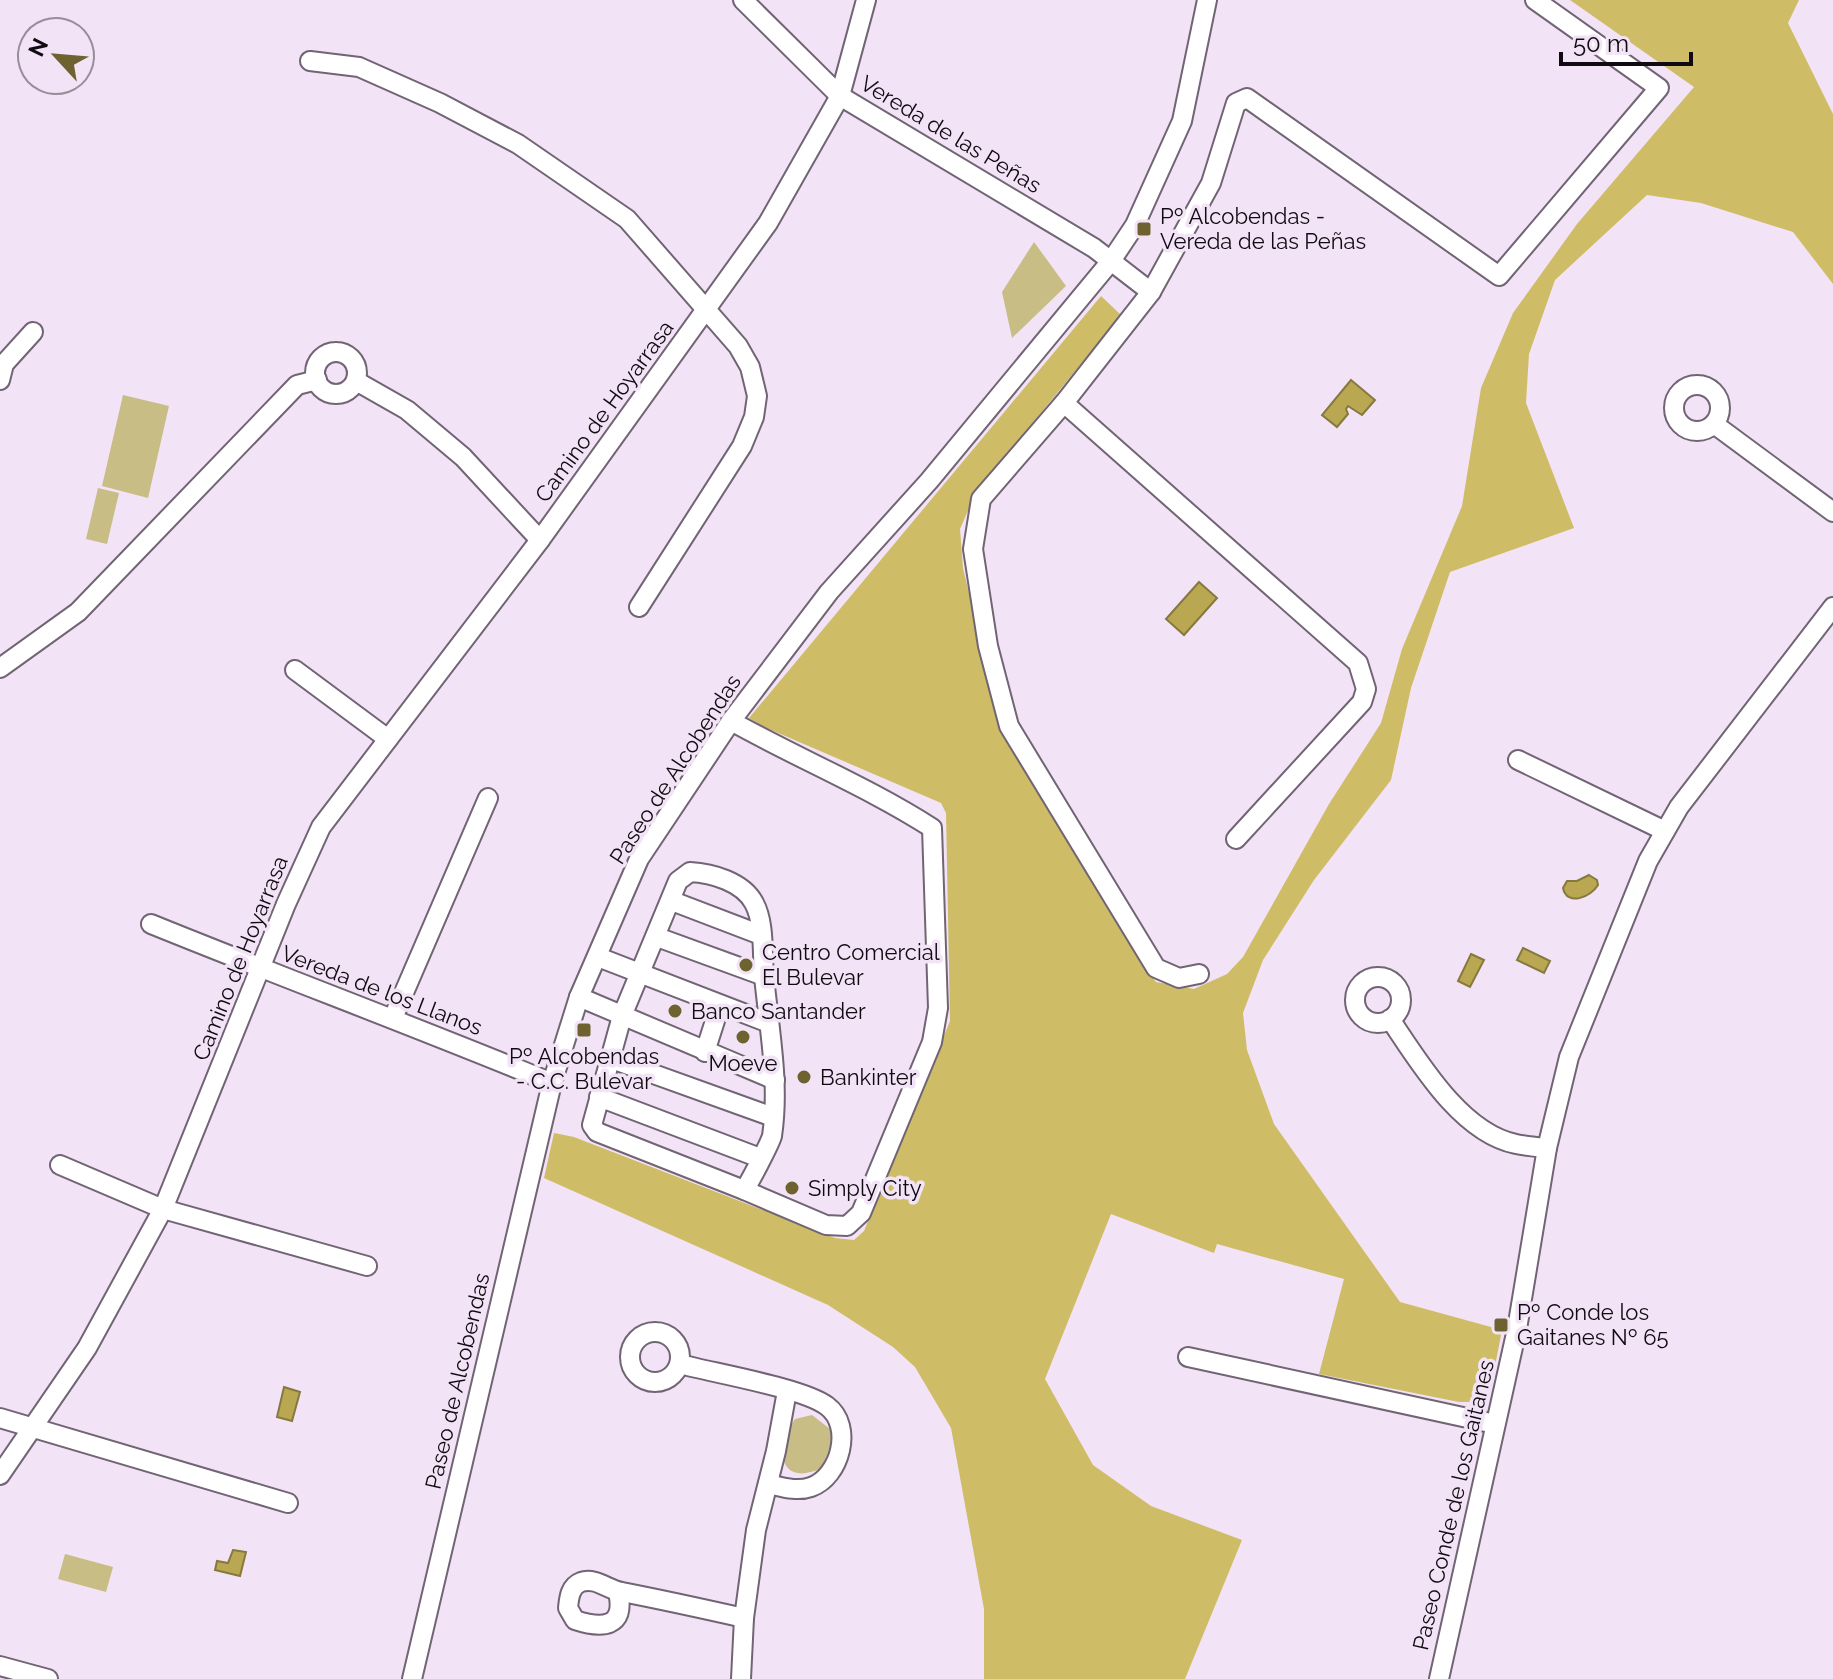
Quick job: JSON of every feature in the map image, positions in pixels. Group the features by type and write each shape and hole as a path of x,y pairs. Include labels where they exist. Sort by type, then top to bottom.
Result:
{"street":[{"name":"Vereda de las Peñas","path":"743,0 840,96 1094,248 1151,292"},
{"name":"Camino de Hoyarrasa","path":"0,1475 87,1348 163,1209 286,904 321,827 540,540 768,223 840,96 866,0"},
{"name":"Paseo de Alcobendas","path":"412,1679 552,1083 579,997 639,859 731,721 829,592 929,481 1111,261 1146,202 1182,121 1207,0"},
{"path":"1199,974 1179,978 1156,968 1009,726 988,646 973,549 981,499 1064,403 1151,292 1211,183 1236,103 1247,98 1499,276 1659,88 1535,0"},
{"path":"310,61 359,67 440,103 518,144 627,219 738,346 750,367 757,396 754,417 742,446 639,607"},
{"path":"0,380 4,364 33,332"},
{"path":"337,352 352,358 357,373 351,388 336,394 328,392 317,380 317,365 322,358 337,352"},
{"path":"0,668 78,612 297,385 317,380"},
{"name":"Camino de Hoyarrasa","path":"356,381 407,410 463,457 540,540"},
{"path":"1064,403 1358,663 1366,689 1362,702 1236,839"},
{"path":"1714,424 1833,512"},
{"name":"Paseo Conde de los Gaitanes","path":"1439,1679 1517,1329 1547,1148 1569,1057 1648,861 1679,807 1833,607"},
{"path":"295,670 388,739"},
{"path":"731,721 792,755 889,801 932,828 937,993 932,1042 861,1213 847,1226 826,1225 597,1132 592,1125 622,1016 678,881 690,872 707,873 744,891 755,904 761,935 775,1080 771,1140 760,1158 752,1182 744,1190"},
{"path":"1518,760 1665,831"},
{"path":"393,1018 488,798"},
{"path":"672,901 761,935"},
{"name":"Vereda de los Llanos","path":"151,924 552,1083"},
{"path":"657,937 764,976"},
{"path":"598,957 769,1023"},
{"path":"579,997 775,1080"},
{"path":"705,1052 720,1005"},
{"path":"1390,1019 1437,1088 1459,1110 1491,1134 1514,1144 1547,1148"},
{"path":"609,1058 773,1117"},
{"path":"599,1097 760,1158"},
{"path":"60,1165 163,1209 367,1266"},
{"path":"1188,1357 1495,1424"},
{"path":"680,1364 787,1391 826,1405 835,1414 841,1427 842,1441 832,1470 820,1483 808,1489 768,1484"},
{"path":"741,1679 744,1618 756,1530 787,1391"},
{"path":"0,1418 288,1503"},
{"path":"618,1592 744,1618"},
{"path":"0,1666 48,1679"}],"shaded area":[{"path":"1570,0 1799,0 1788,23 1833,114 1833,284 1793,232 1701,203 1647,195 1555,280 1529,354 1526,403 1574,528 1450,572 1411,688 1391,780 1314,880 1263,960 1243,1013 1247,1050 1274,1124 1400,1302 1502,1330 1491,1387 1481,1402 1459,1402 1319,1374 1344,1279 1217,1244 1214,1253 1111,1214 1045,1379 1093,1465 1151,1506 1242,1540 1185,1679 984,1679 984,1609 951,1428 915,1367 893,1347 828,1305 544,1178 554,1133 574,1137 835,1238 854,1240 864,1231 950,1021 946,813 941,803 749,718 1101,296 1121,315 976,492 960,529 963,568 1001,728 1141,963 1156,982 1194,989 1227,974 1243,957 1329,804 1381,723 1402,649 1462,506 1481,388 1513,313 1577,224 1694,87"},
{"path":"1034,242 1066,286 1012,338 1002,292"},
{"path":"1351,380 1375,400 1362,415 1348,406 1348,414 1337,427 1322,415"},
{"path":"123,395 169,406 148,498 102,486"},
{"path":"98,488 119,493 107,544 86,539"},
{"path":"1199,582 1217,598 1184,635 1166,619"},
{"path":"1589,875 1597,880 1598,885 1590,893 1574,899 1565,894 1563,888 1567,881 1577,881"},
{"path":"1523,948 1550,961 1544,973 1517,960"},
{"path":"1471,954 1484,960 1470,987 1458,981"},
{"path":"284,1387 300,1392 292,1421 277,1417"},
{"path":"812,1415 830,1429 832,1441 822,1468 797,1473 784,1462 784,1442 795,1419"},
{"path":"233,1550 246,1552 240,1576 215,1570 217,1561 228,1563"},
{"path":"65,1554 113,1567 106,1592 58,1579"}],"place":[{"name":"Pº Alcobendas - Vereda de las Peñas","path":"1144,229"},
{"name":"Centro Comercial El Bulevar","path":"746,965"},
{"name":"Banco Santander","path":"675,1011"},
{"name":"Pº Alcobendas - C.C. Bulevar","path":"584,1030"},
{"name":"Moeve","path":"743,1037"},
{"name":"Bankinter","path":"804,1077"},
{"name":"Simply City","path":"792,1188"},
{"name":"Pº Conde los Gaitanes Nº 65","path":"1501,1325"}]}
